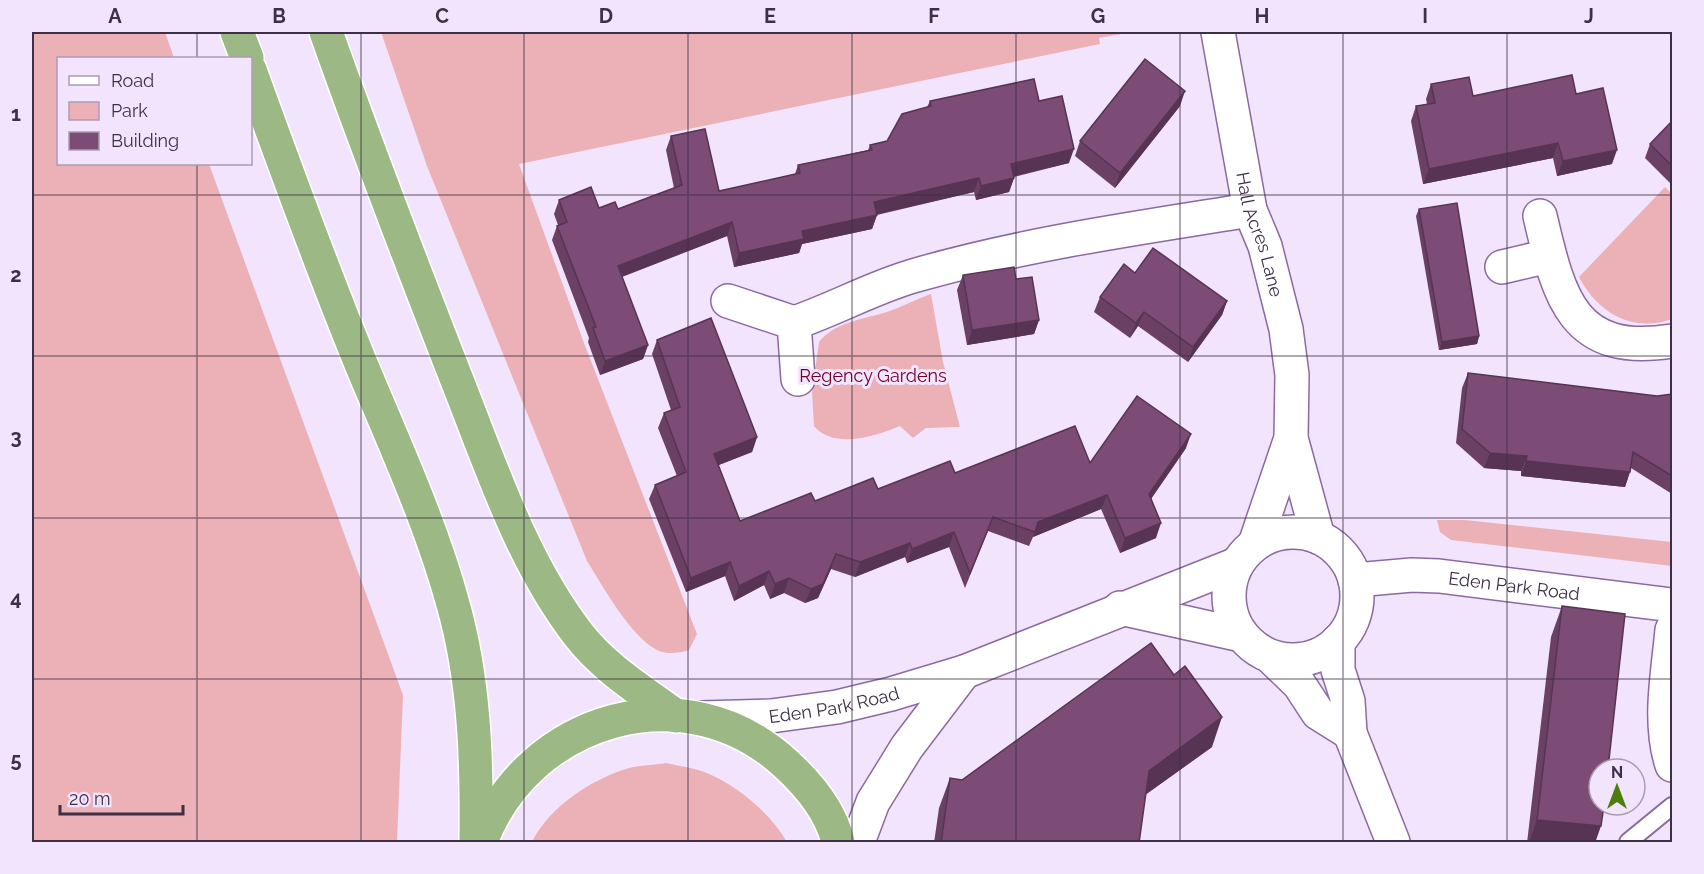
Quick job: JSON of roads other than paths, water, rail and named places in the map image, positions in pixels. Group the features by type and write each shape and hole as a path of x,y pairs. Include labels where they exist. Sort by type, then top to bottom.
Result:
{"highway":[{"path":"237,32 247,57"},
{"path":"326,32 394,221 492,469 530,555 554,599 579,636 613,670 688,717 749,738 777,756 802,778 823,806 838,843"},
{"path":"252,76 313,247 435,546 454,605 472,707 477,767 476,843"},
{"path":"482,843 491,818 511,788 541,757 565,741 593,727 617,720 644,716 688,717"}],"street":[{"name":"Hall Acres Lane","path":"1218,32 1250,210 1265,246 1286,328 1292,375 1292,438 1318,537"},
{"path":"728,301 794,323 887,284 939,269 1102,234 1250,210"},
{"path":"1540,216 1549,256 1566,302 1580,322 1625,343 1651,344 1672,341"},
{"path":"1502,267 1549,256"},
{"path":"794,323 798,379"},
{"name":"Hall Acres Lane","path":"1246,554 1292,438"},
{"path":"1271,657 1289,660 1307,659 1324,652 1338,641 1353,619 1357,600 1355,580 1347,562 1335,547 1318,537 1302,532 1286,532 1246,554 1230,581 1228,599 1232,618 1241,635 1254,648 1271,657 1299,684 1318,713 1350,733"},
{"name":"Eden Park Road","path":"688,717 771,716 837,707 891,694 964,672 1246,554"},
{"name":"Eden Park Road","path":"1355,580 1412,575 1439,576 1672,605"},
{"path":"1120,608 1241,635"},
{"path":"1672,630 1665,703 1668,751 1672,765"},
{"path":"1338,641 1338,670 1348,701 1350,733 1393,843"},
{"path":"858,843 873,802 907,747 964,672"}],"lane":[{"path":"1628,843 1672,806"}],"park label":[{"name":"Regency Gardens","path":"873,375"}]}
